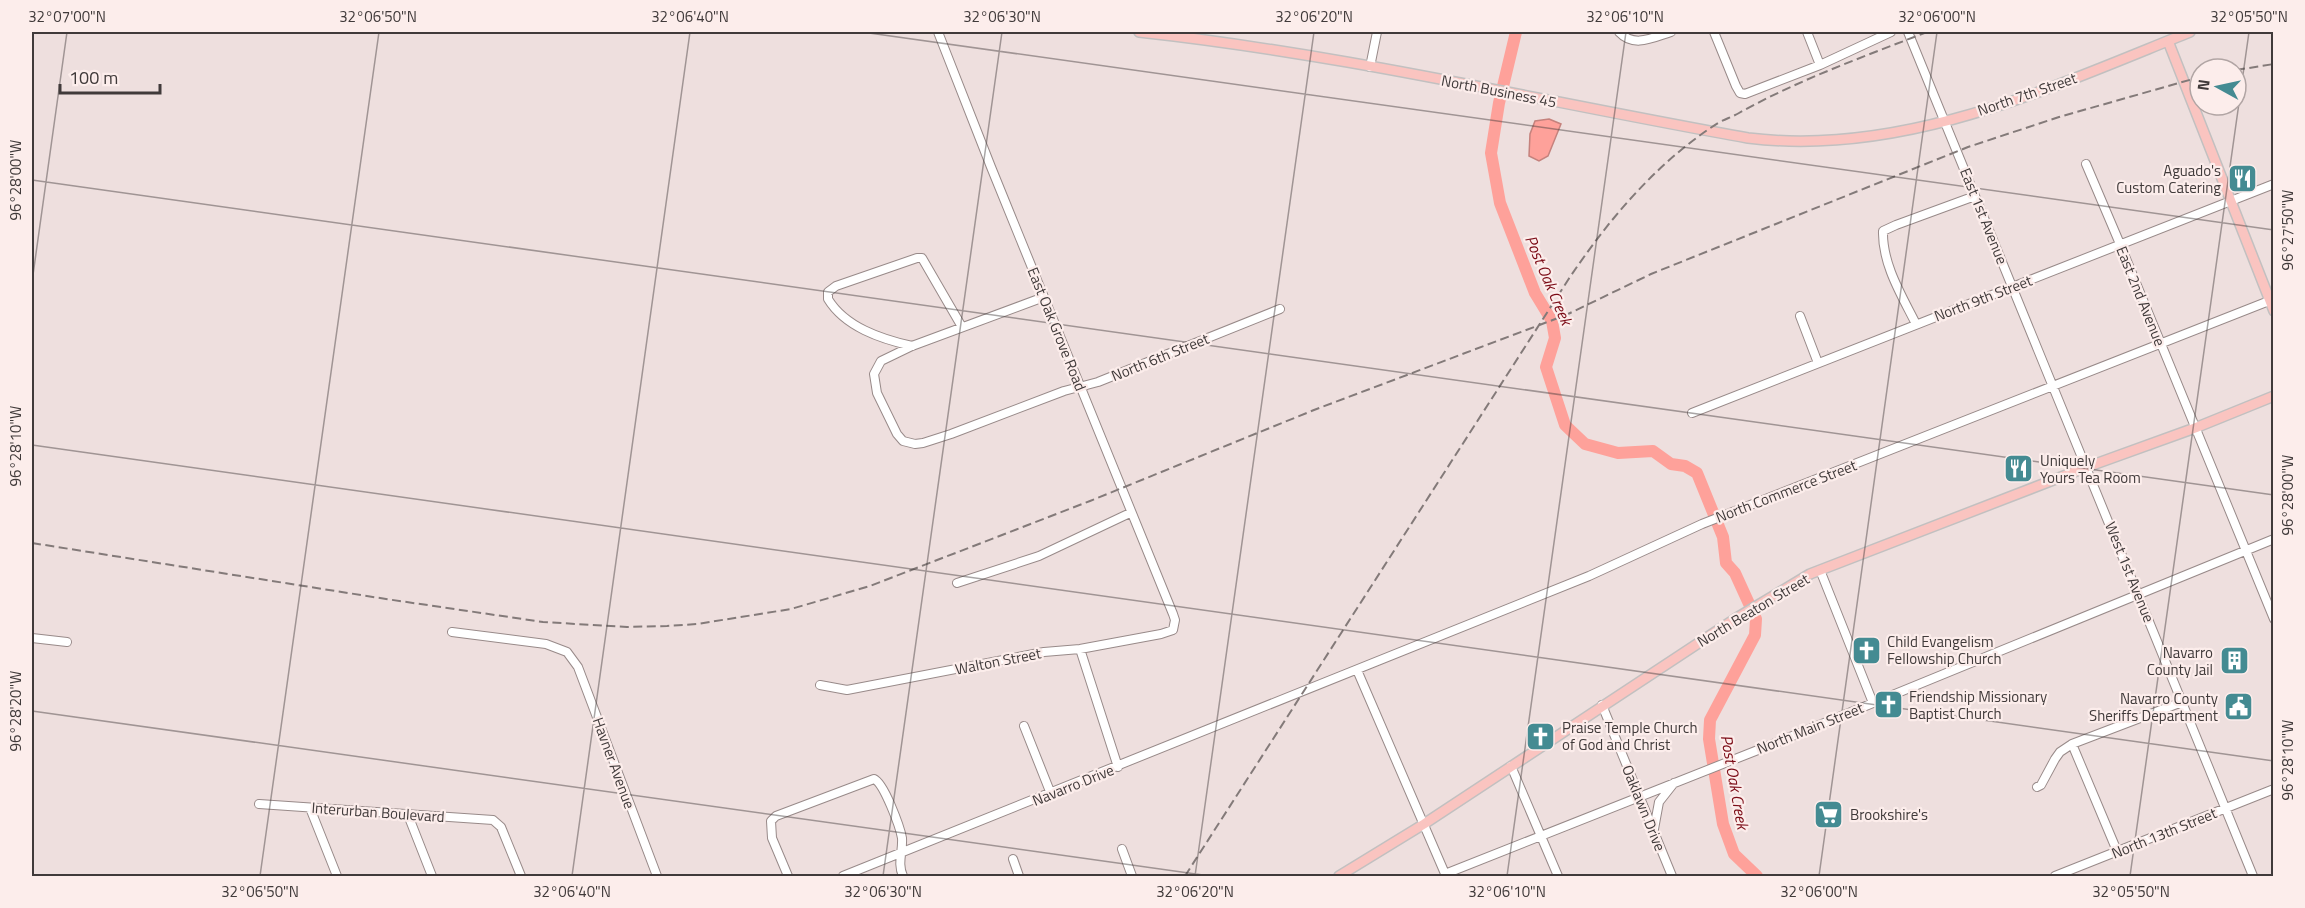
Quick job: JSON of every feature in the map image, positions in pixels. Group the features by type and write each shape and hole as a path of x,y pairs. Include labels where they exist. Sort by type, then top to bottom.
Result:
{"main road":[{"name":"North Business 45","path":"1139,32 1183,36 1370,67 1748,138 1814,142 1859,138"},
{"name":"North 7th Street","path":"1859,138 1944,121 2056,86 2190,32"},
{"path":"2168,40 2230,202 2272,300 2274,311"},
{"name":"North Beaton Street","path":"1339,876 1424,824 1735,619 1820,570 2274,396"}],"street":[{"name":"East Oak Grove Road","path":"938,32 1173,614 1175,627"},
{"path":"1370,67 1377,32"},
{"path":"1619,32 1632,41 1671,32"},
{"path":"1714,32 1736,86 1742,94 1752,94 1891,32"},
{"path":"1807,32 1820,65"},
{"name":"East 1st Avenue","path":"1908,32 2087,467"},
{"name":"East 2nd Avenue","path":"2086,164 2274,619"},
{"name":"North 9th Street","path":"1692,412 2274,184"},
{"path":"1916,324 1896,285 1882,244 1883,231 1976,196"},
{"path":"962,327 925,260 917,258 836,286 828,292 828,299 835,311 856,325 887,340 912,346 1044,297"},
{"name":"North Commerce Street","path":"1303,692 1589,576 1702,524 2272,300"},
{"name":"North 6th Street","path":"912,346 881,361 874,374 877,393 897,434 903,441 915,444 1098,382 1280,309"},
{"path":"1800,316 1818,363"},
{"name":"West 1st Avenue","path":"2087,467 2253,876"},
{"path":"957,583 1039,556 1131,513"},
{"name":"North Main Street","path":"1446,875 2274,539"},
{"path":"1820,570 1873,703"},
{"name":"Walton Street","path":"820,685 847,690 1044,652 1080,649 1167,633 1175,627"},
{"name":"Havner Avenue","path":"452,632 546,644 567,652 578,667 657,876"},
{"path":"32,638 67,642"},
{"path":"1080,649 1118,767"},
{"path":"1357,670 1446,875"},
{"name":"Navarro Drive","path":"843,876 1303,692"},
{"path":"2037,787 2041,785 2060,752 2072,744 2182,702"},
{"name":"Oaklawn Drive","path":"1602,705 1672,876"},
{"path":"1024,726 1051,794"},
{"path":"2072,744 2117,851"},
{"path":"1511,766 1558,876"},
{"path":"788,876 772,838 771,821 776,816 870,779 878,780 883,788 901,835 899,867 903,876"},
{"path":"1654,833 1659,802 1674,783"},
{"name":"North 13th Street","path":"2055,876 2274,789"},
{"name":"Interurban Boulevard","path":"259,804 484,818 497,822 520,876"},
{"path":"310,808 337,876"},
{"path":"408,815 432,876"},
{"path":"1122,849 1132,876"},
{"path":"1013,859 1019,876"}],"shaded area":[{"path":"1549,119 1561,124 1548,156 1539,161 1529,156 1530,134 1535,121"}],"waterway":[{"name":"Post Oak Creek","path":"1516,32 1499,103 1491,153 1500,203 1535,293 1552,321 1555,338 1546,367 1565,425 1585,444 1618,453 1653,451 1671,464 1685,466 1697,473 1723,537 1726,563 1735,573 1756,619 1755,635 1710,720 1709,739 1723,824 1734,854 1757,876"}],"railway":[{"path":"1185,876 1568,280 1617,214 1654,174 1696,138 1718,123 1808,79 1927,32"},
{"path":"2248,68 2274,64"},
{"path":"32,543 543,622 627,627 667,626 697,624 791,609 870,586 1090,501 1314,410 1566,315 1651,274 1968,147 2059,117 2188,80"}],"place":[{"name":"Aguado's Custom Catering","path":"2242,179"},
{"name":"Uniquely Yours Tea Room","path":"2019,469"},
{"name":"Child Evangelism Fellowship Church","path":"1866,650"},
{"name":"Navarro County Jail","path":"2234,661"},
{"name":"Friendship Missionary Baptist Church","path":"1888,705"},
{"name":"Navarro County Sheriffs Department","path":"2239,707"},
{"name":"Praise Temple Church of God and Christ","path":"1541,736"},
{"name":"Brookshire's","path":"1829,814"}]}
